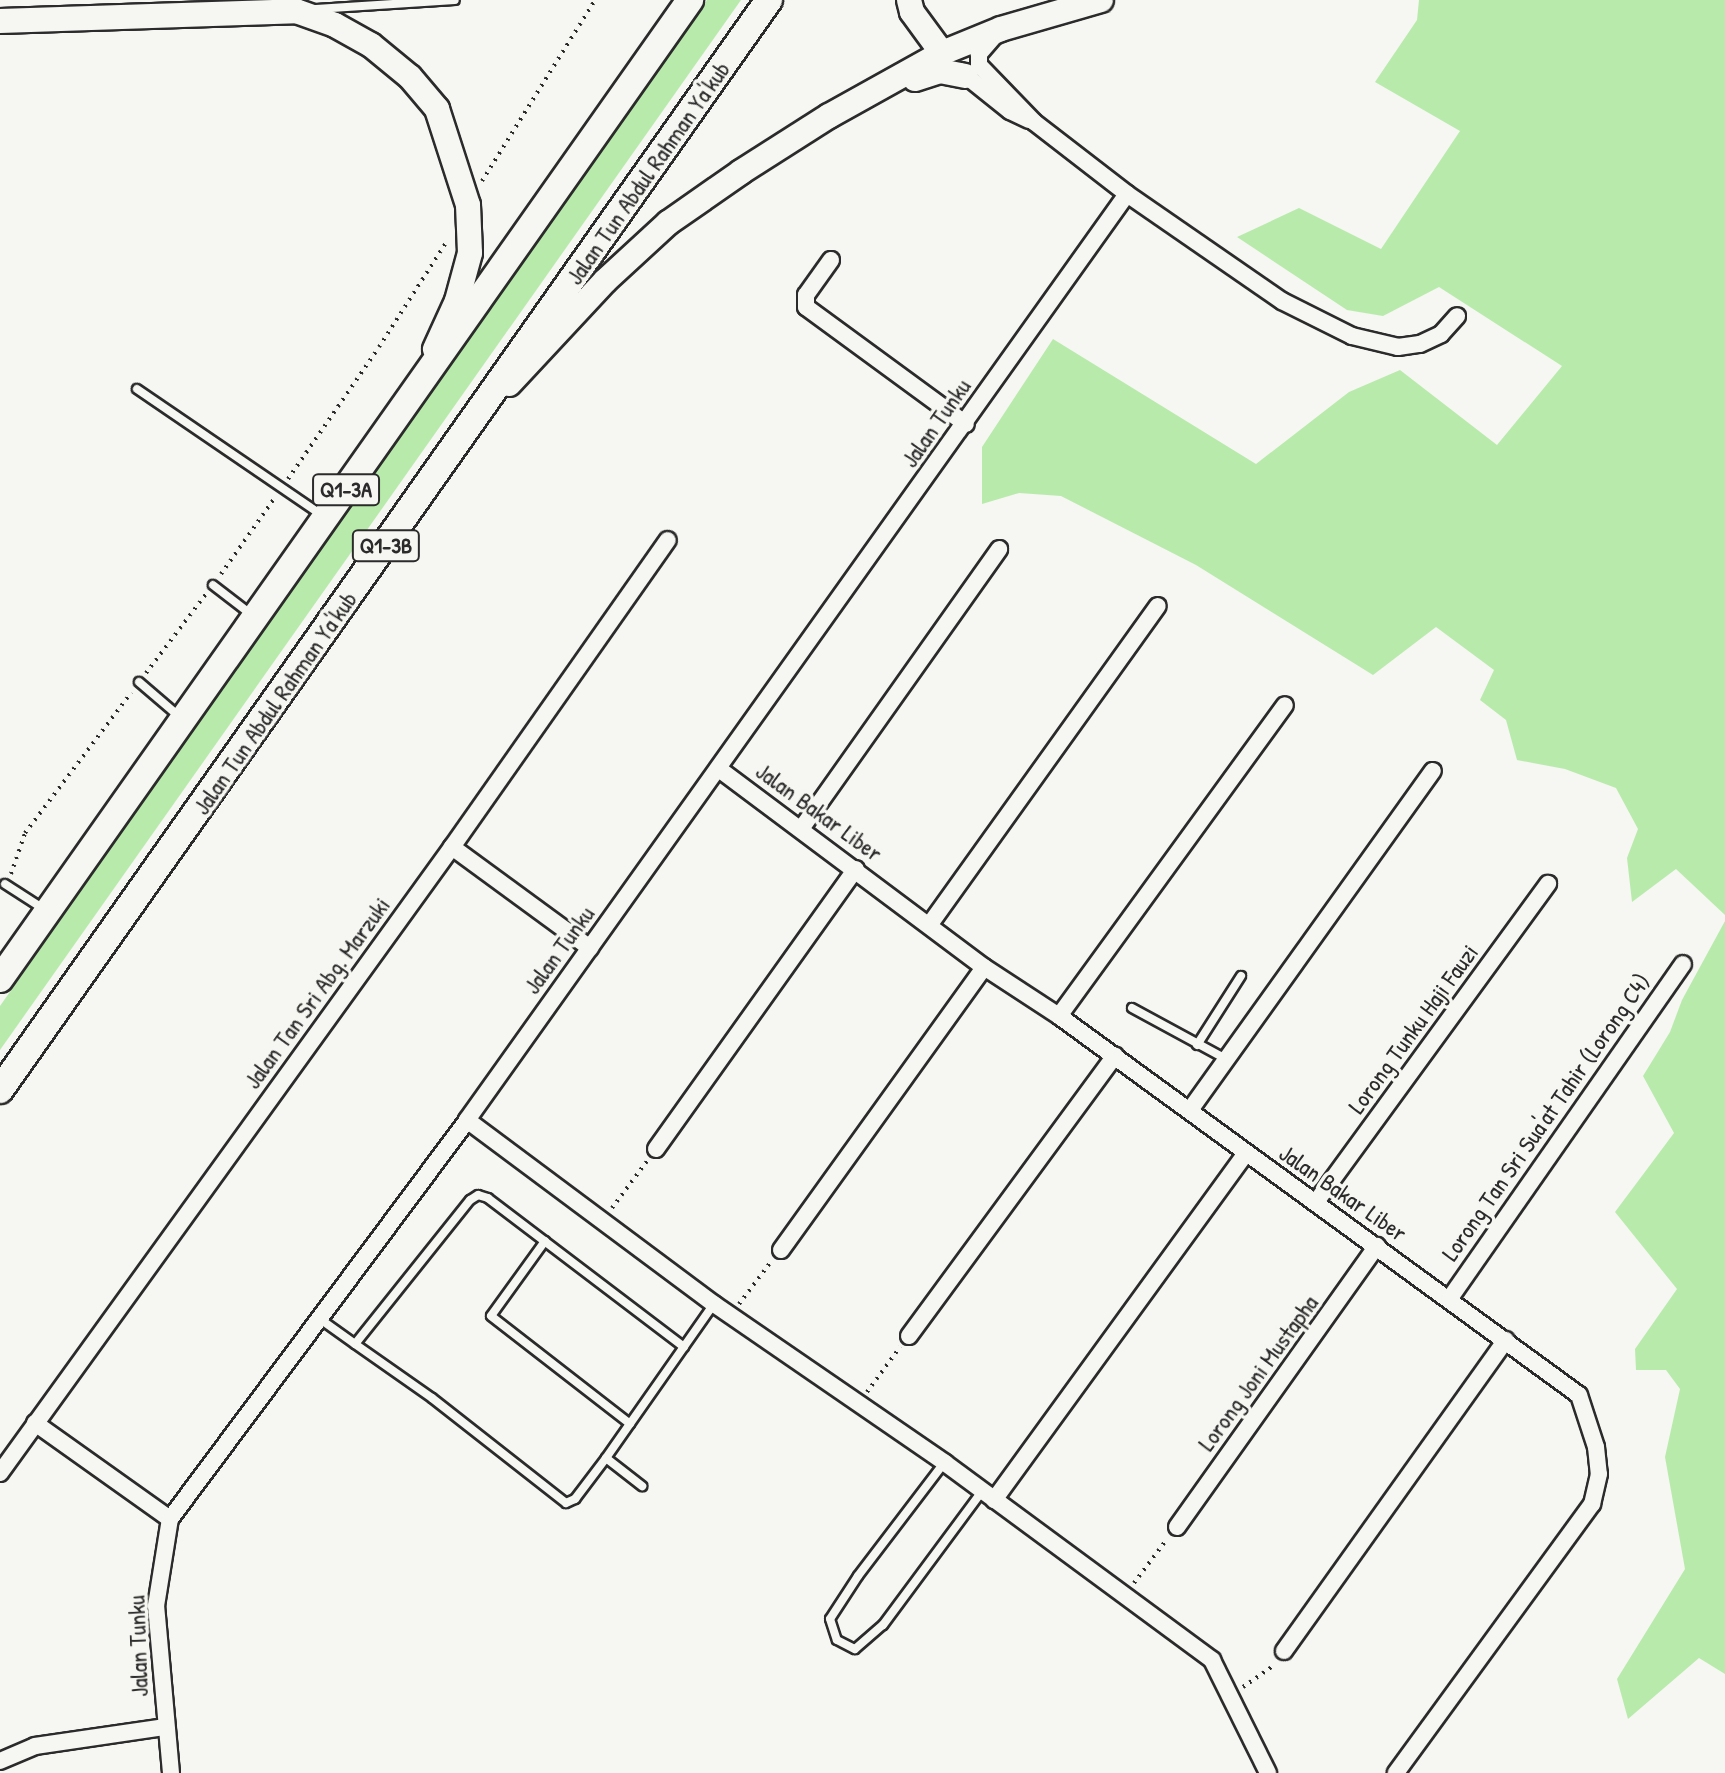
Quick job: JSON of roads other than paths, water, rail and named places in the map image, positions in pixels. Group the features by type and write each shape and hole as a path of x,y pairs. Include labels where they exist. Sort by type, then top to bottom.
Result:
{"main road":[{"name":"Q1-3A","path":"0,979 690,0"},
{"name":"Jalan Tun Abdul Rahman Ya'kub","path":"0,1090 769,0"}],"street":[{"path":"909,0 912,12 942,53 1010,111 1034,122"},
{"path":"475,420 605,281 668,223 829,116 942,53 1001,29 1101,0"},
{"path":"0,21 296,11 335,25 371,45 410,77 437,109 468,205 470,253 457,301 414,395"},
{"path":"1001,29 985,45 979,65 1034,122 1127,194 1282,301 1352,336 1398,347 1420,344 1441,334 1457,316"},
{"path":"901,77 917,79 940,71 966,76"},
{"name":"Jalan Tunku","path":"171,1773 156,1606 170,1519 467,1120 1127,194"},
{"path":"831,260 806,295 806,307 966,424"},
{"name":"Jalan Tan Sri Abg. Marzuki","path":"0,1473 452,847 668,540"},
{"path":"801,829 999,549"},
{"path":"930,924 1158,606"},
{"path":"1059,1016 1285,705"},
{"name":"Jalan Bakar Liber","path":"719,769 984,967 1115,1056 1245,1154 1450,1298 1579,1395 1596,1447 1599,1474 1592,1504 1396,1773"},
{"path":"1190,1110 1433,771"},
{"path":"452,847 590,948"},
{"path":"656,1149 856,869"},
{"name":"Lorong Tunku Haji Fauzi","path":"1316,1202 1548,884"},
{"name":"Lorong Tan Sri Sua'at Tahir (Lorong C4)","path":"1450,1298 1683,964"},
{"path":"781,1250 984,967"},
{"path":"909,1336 1115,1056"},
{"path":"467,1120 714,1304 945,1463 1212,1660 1268,1773"},
{"path":"988,1496 1245,1154"},
{"name":"Lorong Joni Mustapha","path":"1177,1527 1377,1246"},
{"path":"1284,1651 1506,1340"},
{"path":"35,1423 170,1519"},
{"path":"0,1761 35,1746 166,1727"}],"lane":[{"path":"296,11 455,0"},
{"path":"137,389 327,518"},
{"path":"213,585 256,618"},
{"path":"139,682 183,720"},
{"path":"5,884 48,912"},
{"path":"1197,1045 1241,976"},
{"path":"1132,1008 1227,1059"},
{"path":"355,1344 470,1200 478,1195 488,1198 684,1347"},
{"path":"545,1241 491,1316 630,1424"},
{"path":"320,1319 432,1398 555,1499 566,1503 575,1499 606,1458 714,1304"},
{"path":"606,1458 642,1486"},
{"path":"945,1463 858,1576 830,1619 837,1640 855,1649 883,1625 988,1496"}]}
